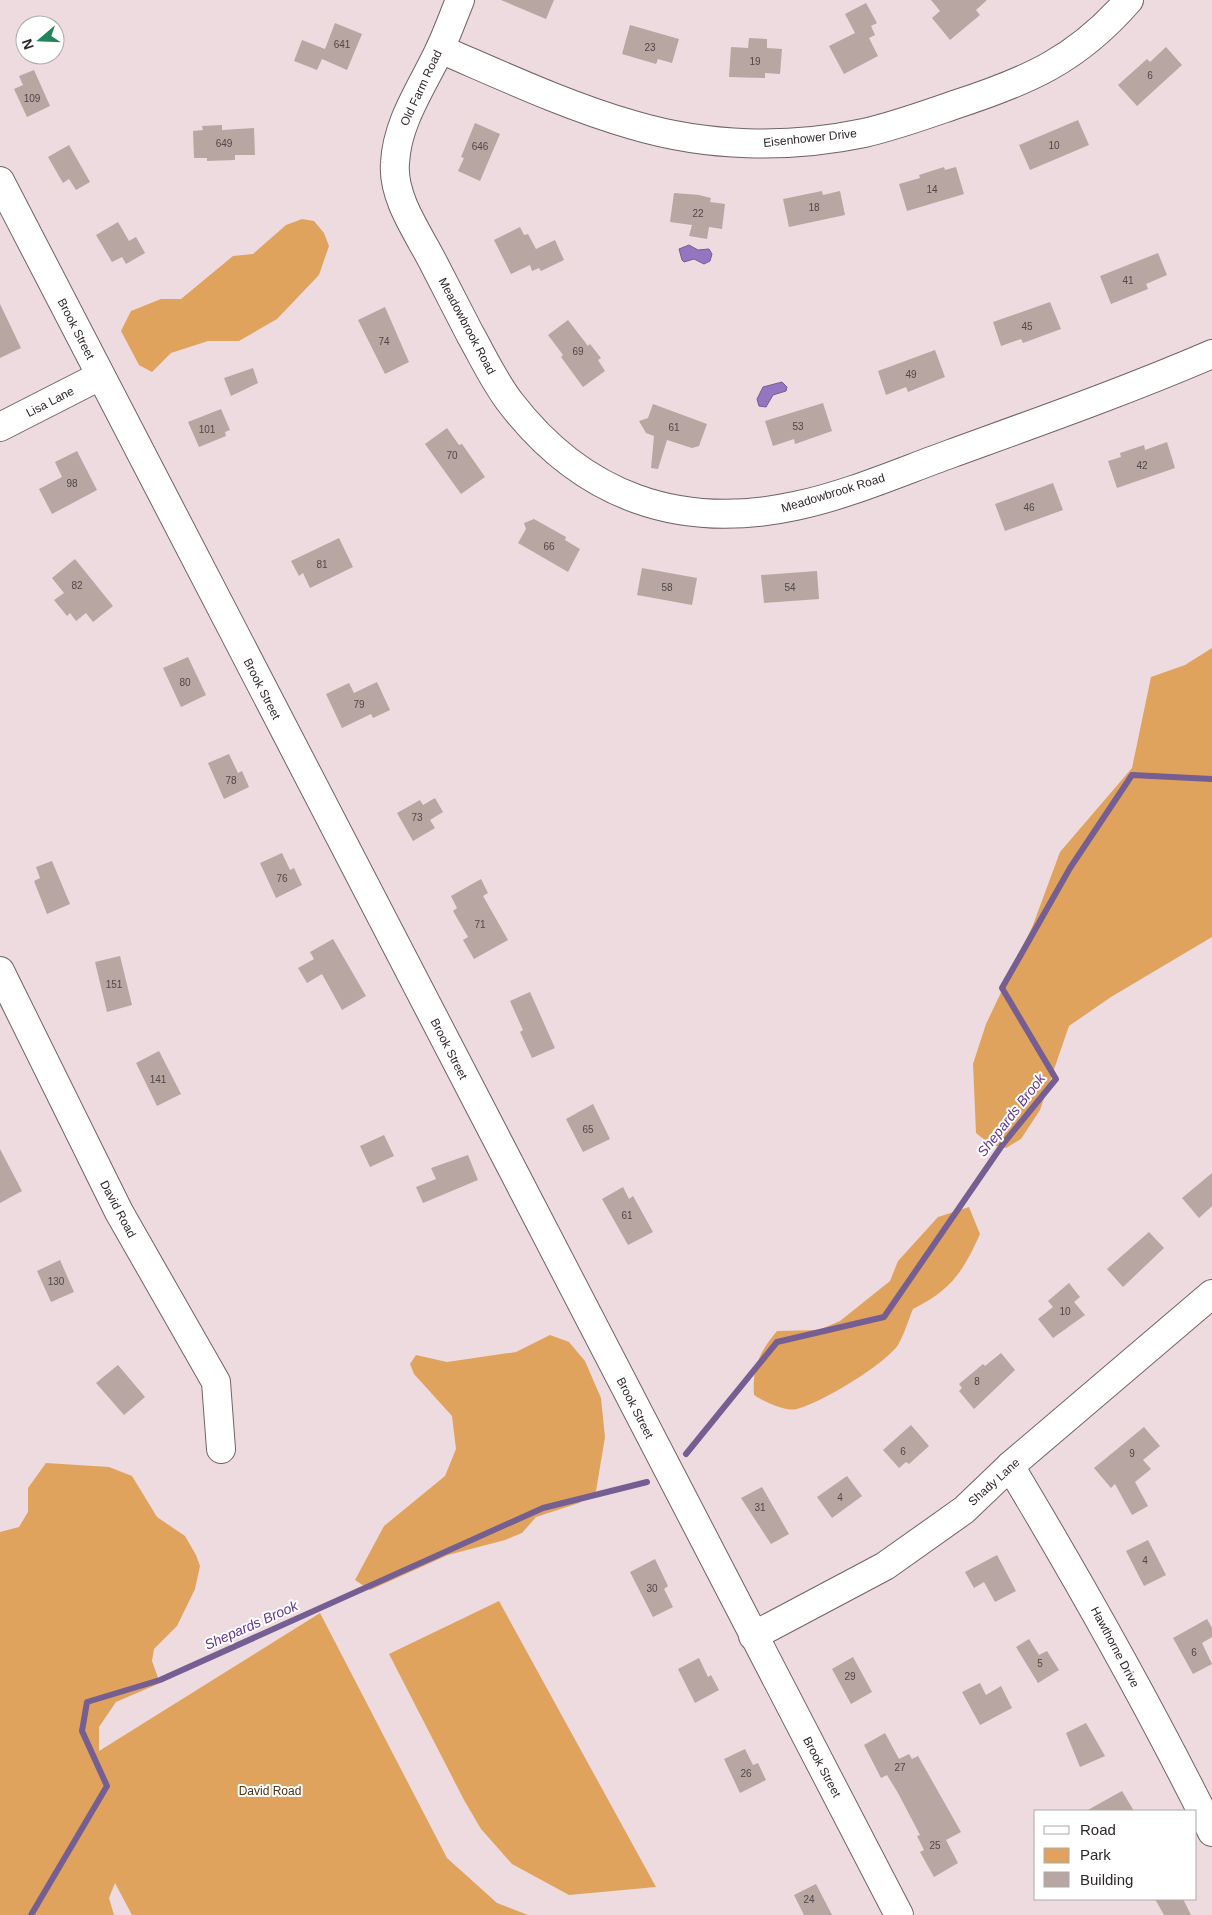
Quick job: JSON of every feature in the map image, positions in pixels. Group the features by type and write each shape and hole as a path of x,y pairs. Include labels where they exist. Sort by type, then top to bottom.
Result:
{"street":[{"name":"Old Farm Road","path":"419,234 401,198 395,181 394,165 407,115 440,49 460,0"},
{"name":"Eisenhower Drive","path":"440,49 521,84 633,126 709,140 747,144 781,143 864,133 911,120 1006,87 1064,59 1090,40 1129,0"},
{"name":"Brook Street","path":"0,181 899,1915"},
{"name":"Meadowbrook Road","path":"419,234 491,372 508,399 530,426 564,458 597,480 638,500 673,511 710,514 754,513 798,506 846,491 1070,410 1212,354"},
{"name":"Lisa Lane","path":"0,427 100,376"},
{"name":"David Road","path":"0,971 118,1212 216,1382 221,1449"},
{"name":"Shady Lane","path":"753,1636 885,1566 964,1510 1010,1466 1212,1294"},
{"name":"Hawthorne Drive","path":"1010,1466 1078,1578 1166,1740 1212,1832"}],"green space":[{"path":"302,219 314,221 324,233 329,246 319,275 277,319 239,341 208,341 171,353 152,372 139,365 121,331 131,311 161,299 181,299 233,256 253,254 286,225"},
{"path":"1212,648 1212,937 1111,997 1069,1026 1040,1110 1021,1139 1006,1148 991,1145 976,1133 973,1064 986,1024 1033,925 1060,852 1132,768 1151,677 1185,665"},
{"path":"969,1207 980,1234 968,1259 946,1287 937,1295 913,1309 898,1345 880,1363 836,1391 797,1409 787,1409 769,1403 754,1395 754,1376 758,1360 777,1331 819,1330 840,1321 890,1281 898,1261 938,1217"},
{"path":"550,1335 569,1342 585,1361 601,1398 605,1437 596,1491 579,1503 536,1517 522,1533 505,1540 448,1555 370,1590 355,1580 384,1526 445,1476 456,1449 452,1416 414,1374 410,1364 416,1355 447,1362 516,1352"},
{"path":"46,1463 109,1467 132,1476 157,1517 185,1536 200,1566 195,1589 177,1626 154,1649 152,1661 160,1683 116,1702 99,1727 99,1751 320,1613 447,1858 497,1903 528,1915 132,1915 115,1883 109,1898 114,1915 0,1915 0,1532 19,1527 28,1512 28,1488"},
{"path":"499,1601 656,1887 569,1895 512,1864 481,1829 464,1800 389,1654"}],"shaded area":[{"path":"689,245 698,250 709,249 712,254 710,261 704,264 694,259 684,262 679,249"},
{"path":"782,382 787,387 786,391 773,395 766,407 759,406 757,399 763,387"}],"building":[{"path":"501,0 554,0 546,19"},
{"path":"931,0 987,0 976,10 980,15 950,40 932,18 940,11"},
{"path":"866,3 877,23 871,26 875,35 869,38 878,56 844,74 829,46 855,33 845,14"},
{"path":"335,23 362,34 347,70 322,59 317,70 294,61 302,40 325,49"},
{"path":"630,25 679,39 672,63 658,59 656,64 622,54"},
{"path":"749,38 767,39 767,48 782,49 780,74 765,73 765,78 729,77 731,47 748,48"},
{"path":"1166,47 1182,65 1137,106 1118,85 1147,59 1150,62"},
{"path":"34,70 50,106 27,117 14,89 23,85 19,76"},
{"path":"1078,120 1089,145 1030,170 1019,145"},
{"path":"475,123 500,134 480,181 458,171 464,158 461,157"},
{"path":"222,125 222,130 254,128 255,155 235,155 235,160 207,161 207,158 194,158 193,131 203,130 202,126"},
{"path":"69,145 90,182 76,190 69,179 63,183 48,157"},
{"path":"944,167 945,170 956,167 964,194 907,211 899,184 920,178 919,175"},
{"path":"822,191 823,195 840,191 845,215 789,227 783,199"},
{"path":"674,193 699,195 711,198 710,202 725,204 722,229 709,227 707,239 689,236 692,225 670,222"},
{"path":"118,222 129,241 136,237 145,253 126,264 122,257 112,262 96,235"},
{"path":"520,227 524,235 528,234 536,249 555,240 564,260 541,271 539,268 532,271 530,265 511,274 494,240"},
{"path":"1158,253 1167,275 1146,284 1148,289 1111,304 1100,276"},
{"path":"1050,302 1061,329 1023,343 1021,339 1001,346 993,322"},
{"path":"0,304 21,348 0,358"},
{"path":"385,307 409,362 385,374 358,320"},
{"path":"568,320 588,346 590,344 601,358 598,360 605,371 583,387 548,335"},
{"path":"935,350 945,377 908,392 906,387 886,395 878,371"},
{"path":"253,368 258,383 231,396 224,378"},
{"path":"823,403 832,431 795,444 794,439 773,446 765,421"},
{"path":"653,404 707,424 699,446 692,448 667,440 658,469 651,468 654,436 646,433 639,421 648,418"},
{"path":"221,409 230,430 225,432 226,436 199,447 188,422"},
{"path":"447,428 459,445 462,444 485,477 461,494 425,444"},
{"path":"1167,442 1175,468 1117,488 1108,461 1121,457 1120,453 1144,445 1145,450"},
{"path":"77,451 97,490 52,514 39,489 62,477 55,462"},
{"path":"1053,483 1063,510 1005,531 995,504"},
{"path":"534,519 566,537 565,540 580,549 568,572 518,543 526,529 524,523"},
{"path":"339,538 353,567 310,588 303,573 299,576 291,561"},
{"path":"75,559 113,606 93,622 86,613 76,621 70,613 67,616 54,600 64,593 52,578"},
{"path":"642,568 697,578 692,605 637,595"},
{"path":"817,571 819,599 764,603 761,575"},
{"path":"188,657 206,695 181,707 163,668"},
{"path":"377,682 390,710 373,718 371,714 342,728 326,694 349,683 354,693"},
{"path":"229,754 238,773 242,771 249,787 224,799 208,763"},
{"path":"435,798 443,812 430,820 435,828 413,841 397,813 420,800 423,805"},
{"path":"282,853 290,870 294,868 302,885 276,898 260,863"},
{"path":"52,861 70,904 47,914 34,881 40,878 36,867"},
{"path":"481,879 488,893 483,896 508,940 474,959 463,940 468,937 453,911 457,908 451,896"},
{"path":"333,939 366,996 342,1010 322,974 307,983 298,968 314,959 310,952"},
{"path":"120,956 132,1005 107,1012 95,962"},
{"path":"530,992 555,1048 532,1058 520,1032 523,1030 510,1001"},
{"path":"159,1051 181,1094 157,1106 136,1063"},
{"path":"593,1104 610,1139 583,1152 566,1119"},
{"path":"384,1135 394,1156 370,1167 360,1146"},
{"path":"0,1149 22,1191 0,1203"},
{"path":"468,1155 478,1180 423,1203 416,1187 436,1179 431,1168"},
{"path":"1212,1173 1212,1206 1199,1218 1182,1198"},
{"path":"623,1187 629,1199 633,1196 653,1232 628,1245 602,1199"},
{"path":"1149,1232 1164,1248 1123,1287 1107,1269"},
{"path":"60,1260 74,1292 51,1302 37,1271"},
{"path":"1069,1283 1080,1297 1074,1302 1085,1315 1053,1338 1038,1319 1053,1307 1048,1301"},
{"path":"1001,1353 1015,1370 974,1409 959,1391 962,1388 959,1384 983,1364 985,1366"},
{"path":"118,1365 145,1397 124,1415 96,1383"},
{"path":"911,1425 929,1446 909,1464 906,1462 899,1468 883,1450"},
{"path":"1144,1427 1160,1446 1143,1460 1151,1469 1135,1482 1148,1506 1132,1515 1115,1484 1111,1488 1094,1468"},
{"path":"847,1476 862,1496 832,1518 817,1497"},
{"path":"762,1487 789,1534 771,1544 741,1498"},
{"path":"1148,1540 1166,1575 1144,1586 1126,1551"},
{"path":"997,1555 1016,1591 995,1602 984,1582 974,1588 965,1572"},
{"path":"655,1559 668,1586 664,1589 673,1607 653,1617 630,1572"},
{"path":"1207,1619 1212,1628 1212,1637 1202,1643 1212,1664 1193,1674 1173,1638"},
{"path":"1029,1639 1039,1655 1047,1651 1059,1670 1038,1683 1016,1647"},
{"path":"853,1657 872,1692 851,1704 832,1669"},
{"path":"699,1658 708,1677 711,1675 719,1690 695,1703 678,1669"},
{"path":"980,1683 986,1695 1001,1686 1012,1708 980,1725 962,1692"},
{"path":"1086,1723 1105,1756 1080,1767 1066,1733"},
{"path":"885,1733 899,1759 909,1754 912,1759 918,1756 961,1832 946,1840 958,1863 934,1877 920,1852 924,1850 917,1836 920,1835 898,1793 887,1775 881,1778 864,1745"},
{"path":"745,1749 753,1765 758,1763 766,1780 740,1793 724,1759"},
{"path":"1122,1791 1133,1810 1088,1810"},
{"path":"816,1884 832,1915 804,1915 794,1895"},
{"path":"1156,1900 1184,1900 1191,1915 1164,1915"}],"waterway":[{"name":"Shepards Brook","path":"686,1454 777,1342 884,1317 1003,1144 1056,1079 1002,988 1070,868 1132,775 1212,779"},
{"name":"Shepards Brook","path":"31,1915 107,1786 82,1731 87,1702 160,1680 543,1508 647,1482"}]}
